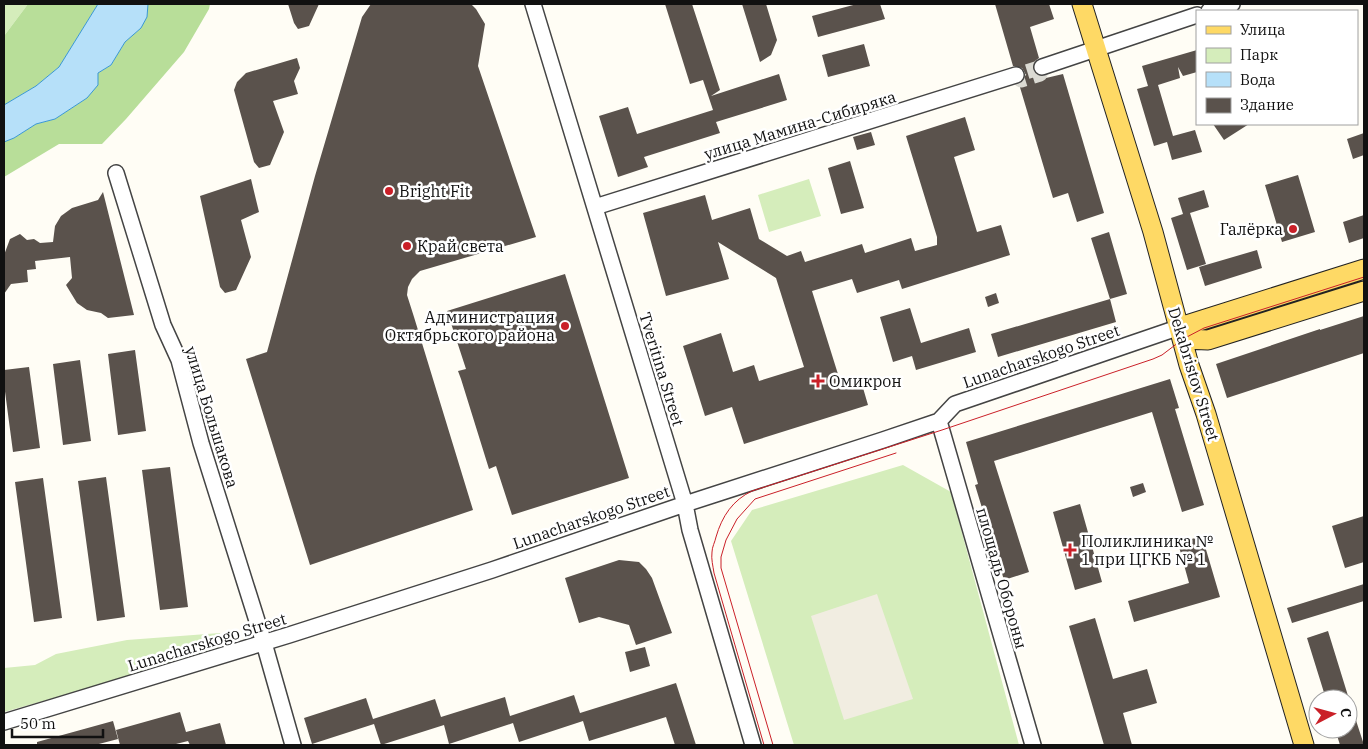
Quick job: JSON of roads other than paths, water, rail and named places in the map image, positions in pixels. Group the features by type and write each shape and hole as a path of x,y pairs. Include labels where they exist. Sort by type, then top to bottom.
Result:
{"main road":[{"name":"Dekabristov Street","path":"1082,4 1151,225 1189,365 1206,414 1304,745"},
{"path":"1181,333 1364,269"},
{"path":"1181,333 1208,340 1364,291"}],"street":[{"name":"Tveritina Street","path":"533,4 685,504 690,530 753,745"},
{"path":"1212,10 1232,4"},
{"path":"1042,66 1196,15"},
{"name":"улица Мамина-Сибиряка","path":"594,207 1016,75"},
{"name":"улица Большакова","path":"116,173 163,325 179,360 201,442 264,643 293,745"},
{"name":"Lunacharskogo Street","path":"4,722 264,643 492,570 685,504 939,421 956,404 1156,335 1181,333"},
{"name":"площадь Обороны","path":"939,421 1032,745"}],"water":[{"path":"98,4 148,4 147,17 141,28 125,42 111,65 98,73 98,85 87,98 55,119 36,124 4,142 4,105 36,86 59,67"}],"tunnel":[{"path":"1042,67 1040,74 1021,80 1016,75 1042,67"}],"tram line":[{"path":"764,745 714,573 712,560 712,548 721,522 739,499 752,491 1153,359 1162,355 1183,339 1204,328 1364,277"},
{"path":"773,745 721,568 721,557 726,540 737,519 755,499 896,453"}],"place":[{"name":"Bright Fit","path":"389,191"},
{"name":"Галёрка","path":"1293,229"},
{"name":"Край света","path":"407,246"},
{"name":"Администрация Октябрьского района","path":"565,326"},
{"name":"Омикрон","path":"818,381"},
{"name":"Поликлиника № 1 при ЦГКБ № 1","path":"1070,550"}]}
